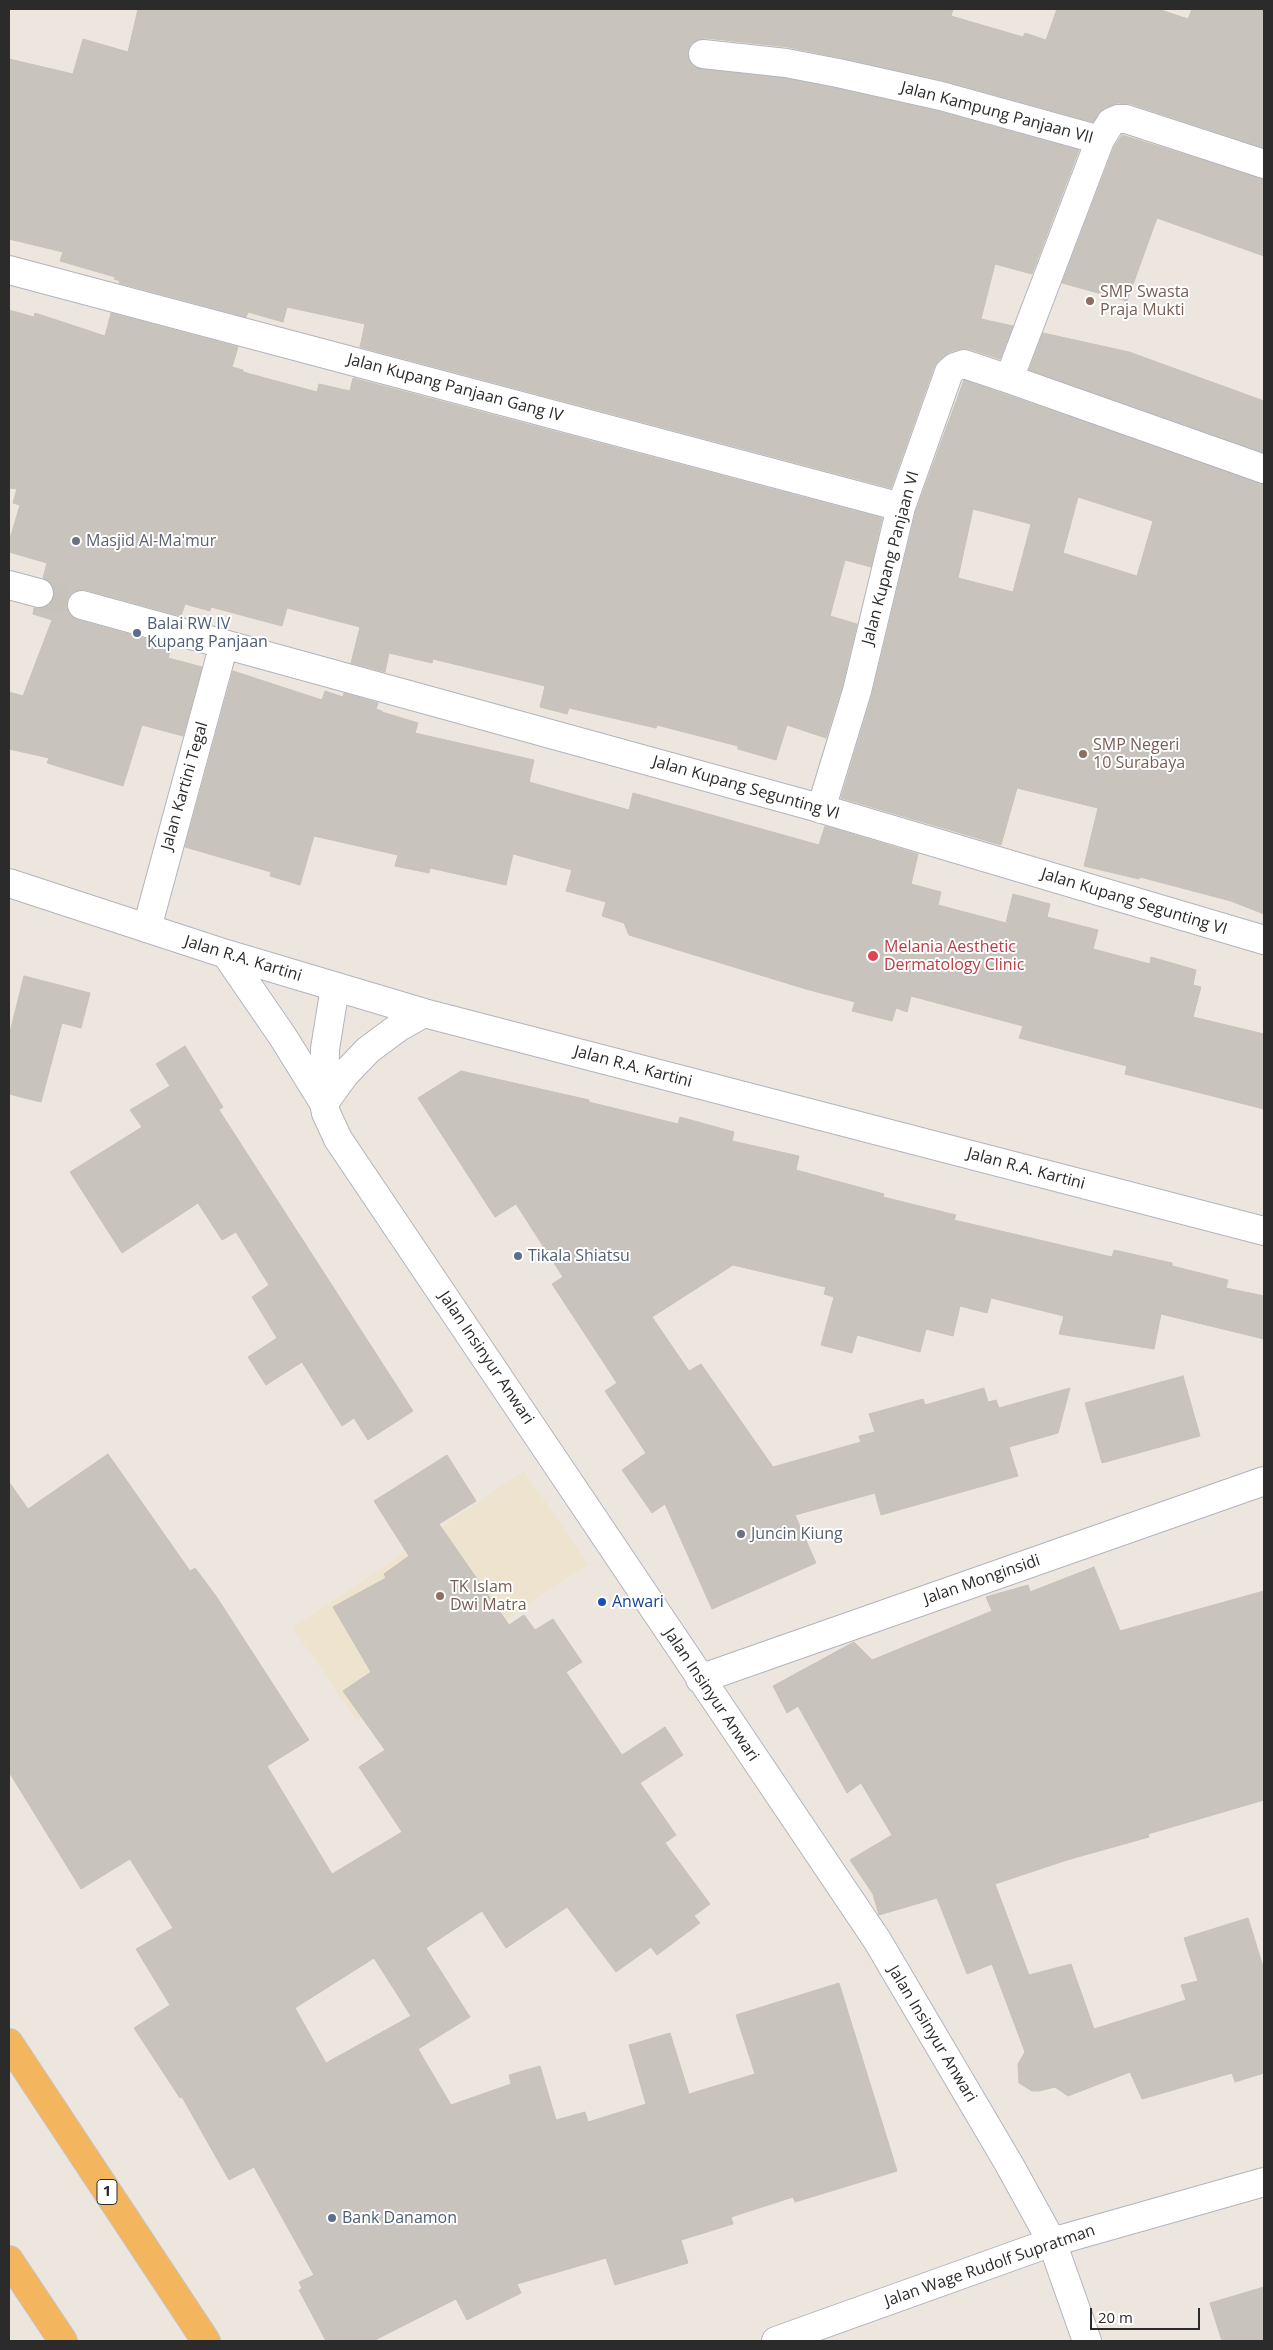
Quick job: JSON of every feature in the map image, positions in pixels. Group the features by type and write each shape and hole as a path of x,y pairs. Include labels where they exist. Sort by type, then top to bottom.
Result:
{"highway":[{"name":"1","path":"9,2043 206,2341"},
{"path":"9,2260 63,2341"}],"street":[{"name":"Jalan Kampung Panjaan VII","path":"703,54 777,62 838,73 941,96 1100,140 1009,379"},
{"path":"1100,140 1111,122 1118,119 1126,119 1264,164"},
{"name":"Jalan Kupang Panjaan Gang IV","path":"9,270 901,506"},
{"name":"Jalan Kupang Panjaan VI","path":"821,808 857,691 901,506 949,372 955,366 964,364 1009,379 1264,469"},
{"path":"9,585 39,593"},
{"name":"Jalan Kupang Segunting VI","path":"82,605 821,808 1264,940"},
{"name":"Jalan Kartini Tegal","path":"147,928 224,644"},
{"name":"Jalan R.A. Kartini","path":"9,883 226,954 424,1013 1264,1231"},
{"path":"226,954 284,1036 324,1103 345,1074 368,1050 399,1027 424,1013"},
{"name":"Jalan Insinyur Anwari","path":"335,987 325,1049 324,1103 326,1113 338,1139 877,1940 1004,2155 1052,2242 1087,2341"},
{"name":"Jalan Monginsidi","path":"700,1679 1264,1481"},
{"name":"Jalan Wage Rudolf Supratman","path":"776,2341 1052,2242 1264,2182"}],"shaded area":[{"name":"TK Islam Dwi Matra","path":"524,1471 588,1564 357,1721 293,1628"}],"building":[{"path":"138,9 953,9 951,16 1023,37 1025,33 1046,40 1057,9 1158,9 1188,19 1192,9 1264,9 1264,148 1131,104 1118,103 1105,108 1093,122 945,81 788,47 705,38 691,44 688,52 689,60 693,66 701,69 784,78 835,88 937,111 1079,150 1032,274 995,264 981,319 1013,326 1000,359 969,349 960,349 950,352 939,360 934,367 891,488 360,347 365,324 287,307 283,322 248,312 246,317 119,283 120,281 114,279 115,277 60,261 63,252 9,239 9,59 73,74 83,39 128,52"},
{"path":"1122,135 1264,179 1264,256 1157,218 1127,301 1062,283 1114,147"},
{"path":"9,310 34,317 35,313 105,336 111,313 238,347 232,367 243,370 243,372 317,392 319,384 350,391 353,378 882,518 871,567 845,560 830,616 857,624 842,687 826,738 787,725 776,760 738,749 738,746 657,725 656,728 569,708 567,714 540,707 545,686 433,659 432,663 389,653 385,672 351,663 360,627 287,608 282,626 211,607 210,611 185,604 181,616 86,590 79,590 71,594 67,601 67,609 71,616 78,620 172,646 168,658 202,667 183,736 142,725 123,786 47,763 49,758 9,749 9,692 23,696 52,620 33,614 34,608 43,608 50,604 54,597 54,588 50,582 43,578 47,563 9,552 9,542 20,505 13,503 17,489 9,488"},
{"path":"1043,333 1129,352 1264,401 1264,453 1029,370"},
{"path":"964,380 1264,484 1264,914 1231,901 1140,877 1139,879 1084,866 1098,808 1017,788 1001,845 841,798 872,695 916,511","holes":["1078,497 1153,521 1137,576 1063,553","973,509 1031,524 1013,592 958,578"]},
{"path":"233,671 322,700 325,691 343,697 344,693 378,703 376,709 382,712 418,723 415,733 534,760 529,782 629,810 633,793 819,845 825,826 918,854 911,884 941,892 938,905 1006,923 1013,894 1050,904 1047,917 1098,930 1093,949 1150,964 1151,957 1196,970 1193,985 1201,987 1193,1017 1264,1034 1264,1109 1125,1074 1127,1066 1019,1038 1023,1026 911,996 907,1012 896,1008 892,1021 852,1011 855,1002 629,935 624,923 602,916 606,902 566,891 572,870 513,854 506,885 430,868 429,873 395,866 398,855 314,836 300,885 270,876 271,872 185,847"},
{"path":"24,976 90,993 81,1028 62,1023 41,1102 9,1094 9,1036"},
{"path":"185,1046 223,1107 219,1110 413,1411 368,1440 354,1418 342,1426 302,1362 266,1385 248,1357 277,1338 252,1297 269,1285 236,1232 222,1240 198,1203 122,1253 70,1172 142,1127 130,1110 170,1086 156,1064"},
{"path":"461,1071 589,1100 589,1102 678,1124 680,1117 734,1132 732,1141 799,1156 796,1170 884,1194 883,1197 956,1215 954,1220 1112,1257 1114,1250 1172,1263 1172,1266 1228,1280 1226,1288 1264,1296 1264,1339 1161,1314 1154,1349 1059,1334 1064,1316 991,1298 987,1313 960,1306 953,1336 926,1329 920,1352 857,1335 852,1353 821,1345 834,1297 824,1294 826,1287 733,1265 652,1317 689,1371 701,1364 773,1467 861,1442 859,1436 875,1432 869,1414 923,1399 925,1405 984,1388 988,1402 996,1400 999,1408 1070,1388 1058,1433 1009,1447 1018,1476 881,1515 875,1493 795,1515 816,1563 712,1609 665,1504 652,1513 622,1470 646,1453 605,1391 617,1383 552,1284 563,1277 516,1204 495,1217 418,1098"},
{"path":"1183,1376 1200,1436 1102,1463 1085,1403"},
{"path":"108,1454 190,1571 195,1568 216,1596 309,1740 267,1766 332,1874 402,1832 359,1767 385,1750 343,1691 371,1672 333,1607 386,1578 384,1574 409,1556 374,1501 447,1455 476,1501 439,1524 509,1625 524,1615 535,1630 553,1619 582,1662 566,1672 622,1755 665,1727 683,1755 640,1783 676,1835 665,1843 710,1904 694,1916 700,1923 657,1955 651,1947 616,1972 567,1907 506,1948 482,1911 426,1948 470,2017 418,2049 451,2105 511,2084 509,2075 540,2066 556,2120 585,2112 588,2122 646,2104 629,2045 670,2033 689,2094 755,2074 736,2015 839,1983 897,2171 795,2202 793,2197 731,2217 733,2224 681,2240 688,2263 615,2285 606,2258 517,2284 521,2293 467,2320 456,2299 373,2341 326,2341 299,2290 302,2288 299,2282 314,2275 254,2167 229,2180 182,2097 180,2098 134,2028 170,2005 136,1949 173,1928 130,1859 81,1889 9,1772 9,1482 28,1509","holes":["374,1958 411,2016 326,2063 295,2008"]},
{"path":"1094,1567 1120,1631 1264,1591 1264,1800 1148,1834 1149,1837 1067,1860 995,1884 1029,1975 1071,1964 1094,2029 1186,2000 1181,1985 1198,1981 1184,1938 1248,1918 1264,1970 1264,2073 1235,2082 1232,2073 1142,2099 1130,2072 1068,2096 1055,2087 1032,2091 1019,2083 1018,2064 1025,2052 992,1964 967,1974 937,1898 879,1915 873,1894 850,1860 892,1835 861,1783 847,1793 798,1706 787,1713 773,1686 854,1642 872,1660 992,1611 986,1597 1028,1585 1030,1592"},
{"path":"1264,2287 1264,2341 1222,2341 1210,2303"}],"tunnel":[{"path":"39,593 82,605"}],"place":[{"name":"SMP Swasta Praja Mukti","path":"1090,301"},
{"name":"Masjid Al-Ma'mur","path":"76,541"},
{"name":"Balai RW IV Kupang Panjaan","path":"137,633"},
{"name":"SMP Negeri 10 Surabaya","path":"1083,754"},
{"name":"Melania Aesthetic Dermatology Clinic","path":"873,956"},
{"name":"Tikala Shiatsu","path":"518,1256"},
{"name":"Juncin Kiung","path":"741,1534"},
{"name":"TK Islam Dwi Matra","path":"440,1596"},
{"name":"Anwari","path":"602,1602"},
{"name":"Bank Danamon","path":"332,2218"}]}
